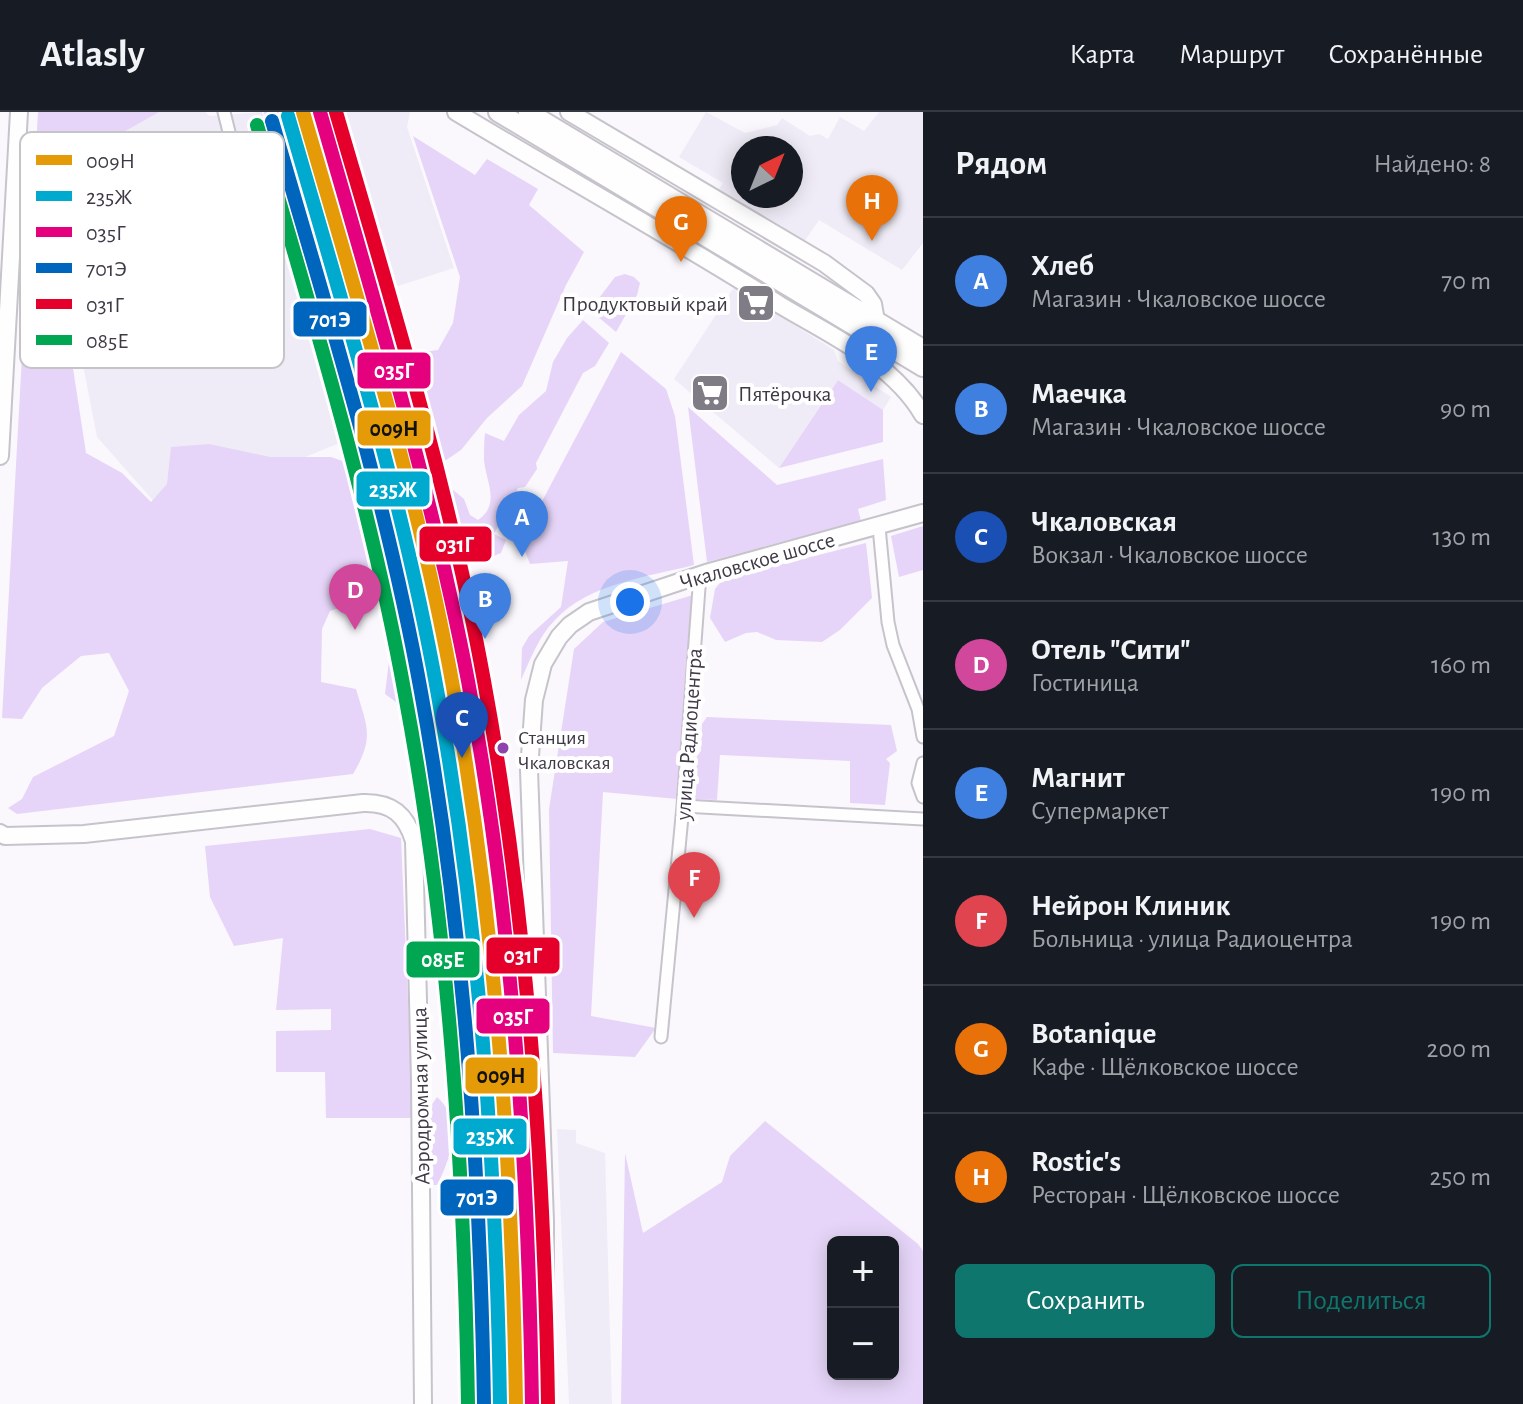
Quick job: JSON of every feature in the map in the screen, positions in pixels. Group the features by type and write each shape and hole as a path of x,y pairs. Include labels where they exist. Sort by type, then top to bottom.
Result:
{"main road":[{"path":"498,112 551,135 923,349"},
{"path":"528,112 551,135 923,367"}],"street":[{"path":"0,456 19,112"},
{"path":"224,112 229,132"},
{"path":"456,112 858,353 903,387 923,415"},
{"path":"569,112 824,263 866,294 873,304 876,321"},
{"path":"923,503 879,527 888,622 893,645 918,709 923,737"},
{"name":"Чкаловское шоссе","path":"545,1404 545,1222 530,786 532,717 543,664 550,649 570,625 589,612 700,574 923,513"},
{"name":"улица Радиоцентра","path":"661,1037 683,806 700,574"},
{"path":"923,763 918,783 923,797"},
{"name":"Аэродромная улица","path":"0,833 5,836 84,834 363,803 378,803 402,815 414,841 423,1404"},
{"path":"683,806 923,819"}],"shaded area":[{"path":"38,112 159,112 123,132 37,132"},
{"path":"156,112 205,112 210,116 262,112 267,132 120,132"},
{"path":"264,112 279,112 284,132 269,132"},
{"path":"321,112 410,112 407,127 454,268 395,287 379,225 356,229"},
{"path":"706,112 745,133 777,125 782,118 810,136 819,134 828,139 840,117 864,131 879,112 923,112 923,243 902,270 819,220 804,242 749,208 803,208 803,136 731,136 731,196 719,189 723,183 679,157"},
{"path":"413,136 475,175 487,159 538,189 529,205 584,252 566,285 522,386 487,418 461,450 427,473 392,356 438,350 453,323 460,277"},
{"path":"284,203 342,442 281,467 157,505 97,437 84,368 284,368"},
{"path":"625,274 640,283 637,295 616,332 590,310 615,277"},
{"path":"734,287 834,350 838,361 891,397 883,410 838,380 779,468 674,379"},
{"path":"583,320 609,343 595,366 583,373 536,463 537,469 525,487 518,488 494,534 506,540 501,553 486,559 479,547 447,566 434,525 437,507 452,489 464,499 470,515 478,520 485,514 491,500 484,460 485,433 504,441 519,415 546,391 553,362 567,338"},
{"path":"621,352 666,389 675,416 694,565 620,583 585,597 555,620 544,633 521,680 522,648 529,636 561,607 568,561 530,564 521,541"},
{"path":"21,368 73,368 86,453 122,473 151,502 167,484 171,447 209,444 270,457 331,457 354,465 386,574 362,582 355,598 347,605 330,611 322,629 321,682 356,689 366,723 367,741 353,774 17,814 8,808 22,799 33,777 114,736 129,691 109,653 81,656 42,688 22,719 2,718"},
{"path":"838,380 883,410 883,442 779,468"},
{"path":"688,407 777,485 883,459 886,500 858,509 861,521 707,562"},
{"path":"923,526 923,570 899,577 891,536"},
{"path":"866,543 872,598 840,630 822,642 776,640 757,632 725,642 710,618 715,589 723,579"},
{"path":"693,595 677,799 603,792 591,1016 656,1028 635,1057 553,1053 549,809 574,649 603,622"},
{"path":"404,658 416,671 409,696 400,705 385,694 389,661"},
{"path":"707,717 891,725 897,751 886,759 890,763 885,805 850,803 850,761 720,755 717,800 689,799 692,763 701,751 702,724"},
{"path":"451,820 457,883 444,885 439,821"},
{"path":"495,826 502,881 523,880 527,955 506,957 489,827"},
{"path":"370,829 401,838 413,1118 326,1118 325,1072 276,1072 276,1031 331,1030 331,1009 276,1010 283,938 234,946 210,897 205,846"},
{"path":"437,1097 450,1116 452,1140 447,1163 437,1185 429,1185 431,1106"},
{"path":"765,1121 918,1244 923,1251 923,1404 621,1404 625,1153 643,1233 722,1182 730,1156"},
{"path":"557,1129 576,1130 576,1143 605,1153 612,1404 569,1404"}],"transit line":[{"name":"009Н","path":"303,112 405,469 439,614 468,776 491,954 506,1134 516,1404"},
{"name":"035Г","path":"320,112 381,324 437,537 484,770 507,950 522,1131 532,1404"},
{"name":"031Г","path":"336,112 398,324 454,537 499,771 523,951 538,1131 548,1403"},
{"name":"235Ж","path":"288,116 350,330 407,545 452,779 475,956 490,1135 500,1404"},
{"name":"701Э","path":"272,121 275,132"},
{"name":"085Е","path":"257,125 259,132"},
{"name":"701Э","path":"284,162 391,548 436,781 459,958 474,1136 484,1404"},
{"name":"085Е","path":"284,217 375,551 420,783 452,1048 463,1226 468,1404"}],"place":[{"name":"Rostic's","path":"872,241"},
{"name":"Botanique","path":"681,262"},
{"name":"Продуктовый край","path":"756,303"},
{"name":"Магнит","path":"871,392"},
{"name":"Пятёрочка","path":"710,393"},
{"name":"Хлеб","path":"522,557"},
{"name":"Отель \"Сити\"","path":"355,630"},
{"name":"Маечка","path":"485,639"},
{"name":"Станция Чкаловская","path":"503,748"},
{"name":"Чкаловская","path":"462,758"},
{"name":"Нейрон Клиник","path":"694,918"}]}
